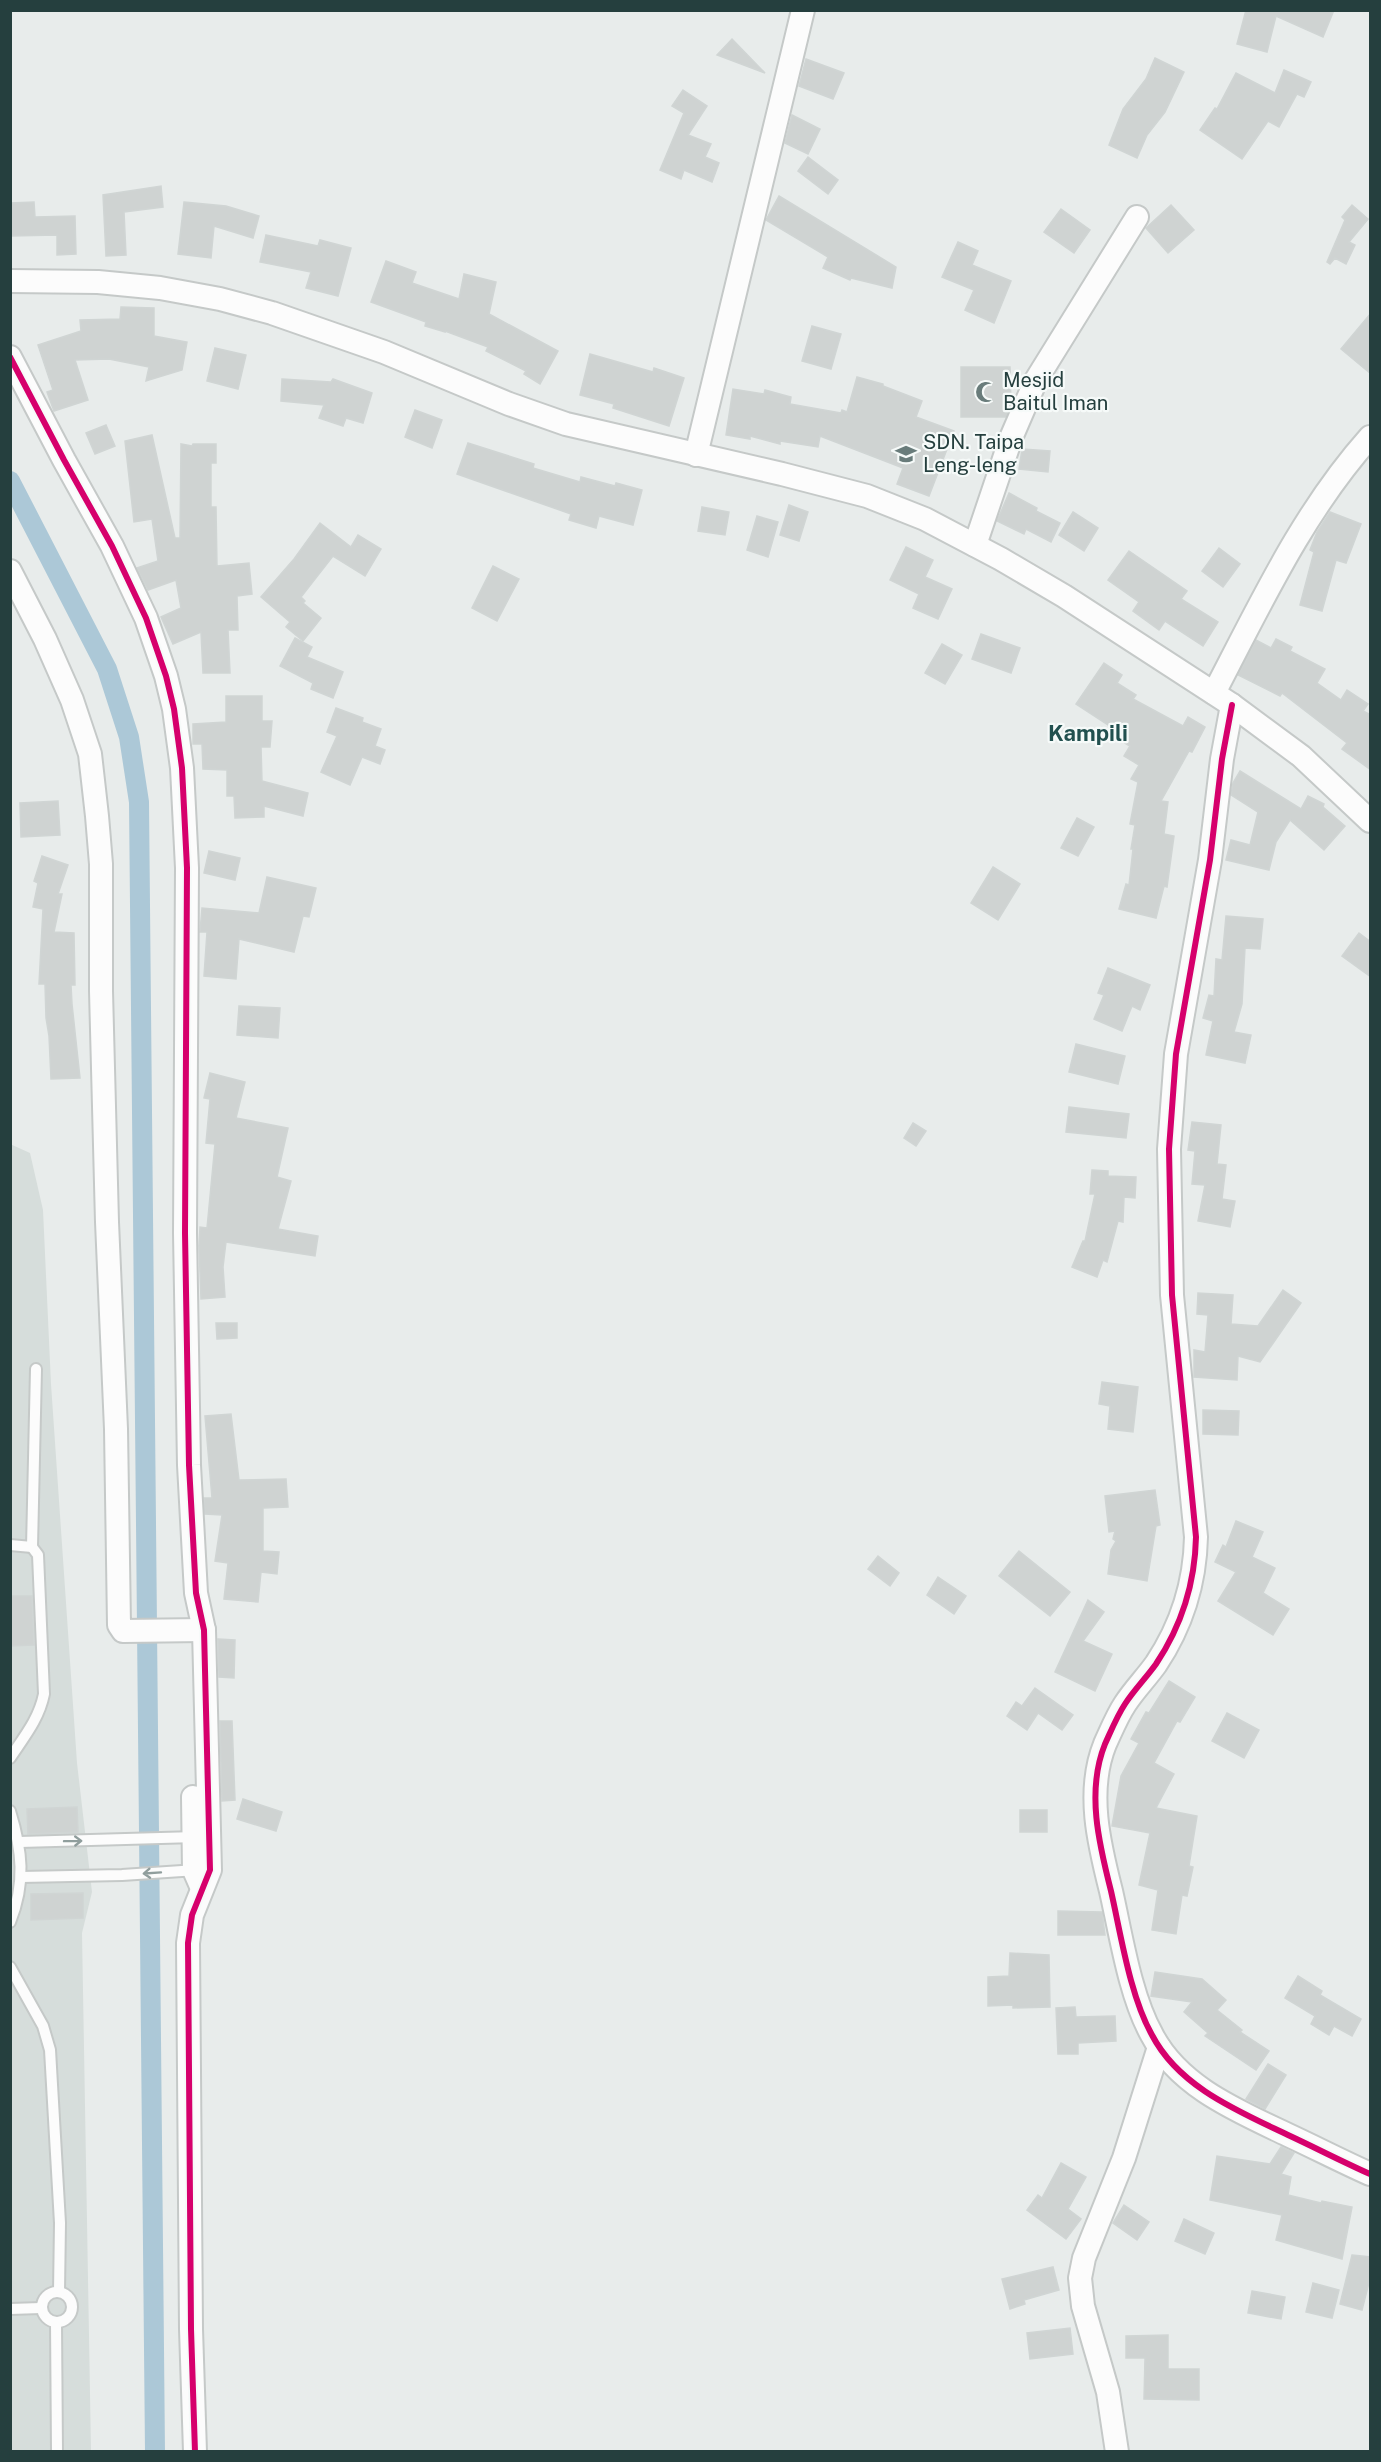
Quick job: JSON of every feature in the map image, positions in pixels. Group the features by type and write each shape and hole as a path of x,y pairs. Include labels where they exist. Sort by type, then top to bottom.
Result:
{"street":[{"path":"696,455 803,10"},
{"path":"975,545 1011,438 1036,380 1137,217"},
{"path":"10,281 98,282 160,288 220,299 283,317 384,352 509,404 566,424 867,496 925,519 1064,596 1223,699 1301,756 1371,821"},
{"path":"10,357 112,546 146,618 166,676 182,768 187,868 185,1233 189,1466 196,1593 190,1630 197,1874 188,1943 191,2329 195,2451"},
{"path":"1371,437 1345,466 1308,517 1283,560 1223,699 1222,759 1210,860 1176,1054 1169,1149 1172,1295 1196,1537 1196,1562 1189,1599 1177,1628 1156,1664 1125,1704 1104,1746 1095,1784 1097,1828 1110,1887 1137,1996 1150,2033 1158,2047 1177,2069 1211,2096 1371,2174"},
{"path":"10,572 72,700 90,754 98,816 101,864 101,991 107,1222 116,1429 119,1625 122,1630 190,1630"},
{"path":"1117,2451 1108,2392 1083,2307 1080,2278 1084,2258 1124,2158 1158,2047"}],"lane":[{"path":"10,1758 34,1722 44,1694 38,1555 32,1547 36,1369"},
{"path":"10,1545 32,1547"},
{"path":"10,1811 20,1842 21,1877 15,1910 10,1922"},
{"path":"20,1842 195,1837"},
{"path":"21,1877 197,1874"},
{"path":"10,1967 43,2026 50,2050 60,2223 59,2292"},
{"path":"59,2292 67,2296 72,2308 65,2320 56,2322 44,2316 41,2308 46,2295 59,2292"},
{"path":"10,2308 41,2308"},
{"path":"56,2322 57,2451"}],"shaded area":[{"path":"10,1144 30,1153 43,1210 51,1384 77,1763 92,1892 82,1933 91,2451 11,2451"}],"building":[{"path":"1246,10 1334,10 1323,37 1276,16 1267,52 1237,44"},
{"path":"732,39 765,73 717,55"},
{"path":"1155,58 1184,72 1165,112 1147,135 1137,158 1109,145 1123,109 1146,79"},
{"path":"806,59 844,73 833,99 799,86"},
{"path":"1284,70 1311,82 1304,97 1297,94 1279,127 1268,121 1242,159 1200,130 1215,108 1217,109 1236,73 1275,93"},
{"path":"683,90 707,106 688,135 711,144 705,157 719,163 712,182 684,170 681,179 660,170 684,113 672,106"},
{"path":"792,115 820,129 808,154 785,143"},
{"path":"808,157 838,180 828,194 798,171"},
{"path":"161,186 163,207 124,212 126,255 106,256 103,195"},
{"path":"779,196 896,267 892,288 851,278 850,280 823,268 828,257 766,220"},
{"path":"34,202 35,217 75,216 76,254 57,255 57,235 11,236 10,203"},
{"path":"184,202 226,206 259,216 253,238 214,226 211,258 178,254"},
{"path":"1171,205 1194,230 1168,253 1146,228"},
{"path":"1352,205 1368,219 1349,242 1355,245 1346,264 1335,258 1330,264 1327,262 1345,220 1342,217"},
{"path":"1061,209 1090,230 1074,253 1044,232"},
{"path":"266,235 318,246 320,240 351,248 338,296 306,288 311,272 260,262"},
{"path":"958,242 978,251 972,265 1011,281 994,323 965,310 974,290 942,277"},
{"path":"386,261 416,272 412,283 459,299 464,274 496,282 489,314 558,351 540,384 524,374 526,371 486,351 488,347 425,326 426,322 371,302"},
{"path":"121,307 154,308 154,336 187,342 182,370 146,381 149,367 109,359 75,360 88,400 54,411 47,392 53,390 38,345 81,331 80,320 120,319"},
{"path":"1371,313 1371,374 1341,349"},
{"path":"812,326 841,334 831,369 802,361"},
{"path":"215,348 246,355 238,389 207,381"},
{"path":"590,354 653,372 654,368 684,378 669,426 613,408 614,404 580,395"},
{"name":"Mesjid Baitul Iman","path":"961,367 1010,367 1011,405 1006,417 961,417"},
{"path":"857,377 883,384 883,386 922,401 916,417 954,431 929,496 897,484 903,468 820,436 818,447 780,441 780,444 750,436 750,439 726,435 733,389 764,394 765,390 791,397 790,404 841,413 842,410 847,412"},
{"path":"282,379 331,382 333,379 372,393 363,423 346,418 343,426 319,418 324,405 281,401"},
{"path":"415,410 442,420 432,448 405,437"},
{"path":"106,425 115,446 95,454 86,433"},
{"path":"152,435 175,538 180,538 181,444 192,446 193,444 216,444 216,463 211,463 211,507 216,507 217,566 249,563 252,594 237,596 238,630 228,630 230,673 203,673 201,632 173,644 161,617 181,608 176,580 148,590 137,568 158,561 152,519 134,522 125,441"},
{"path":"468,443 534,464 533,468 580,482 581,477 642,490 633,525 599,516 596,528 569,520 571,514 457,474"},
{"path":"1022,449 1050,451 1048,472 1019,469"},
{"path":"1009,493 1037,508 1036,511 1060,523 1051,542 1026,529 1024,534 997,521"},
{"path":"789,505 808,512 799,541 780,535"},
{"path":"702,507 729,512 725,535 698,531"},
{"path":"1073,512 1098,528 1084,551 1059,535"},
{"path":"1330,512 1361,524 1346,563 1336,560 1322,611 1300,605 1314,552 1310,550 1317,532"},
{"path":"757,516 778,522 768,557 747,550"},
{"path":"320,523 351,547 358,535 381,549 365,576 333,556 301,597 305,601 303,603 321,618 303,641 286,627 290,622 261,597 294,559"},
{"path":"906,547 933,560 925,577 952,589 938,619 913,608 919,594 890,580"},
{"path":"1219,548 1240,564 1223,587 1202,571"},
{"path":"1129,551 1187,591 1181,599 1218,622 1203,646 1165,621 1159,630 1133,611 1139,602 1108,580"},
{"path":"493,566 519,579 497,621 472,608"},
{"path":"981,634 1020,648 1011,673 972,659"},
{"path":"295,638 312,647 307,657 343,672 333,698 311,689 313,683 280,666"},
{"path":"1276,639 1292,647 1290,651 1325,669 1317,683 1341,700 1347,690 1368,704 1363,711 1371,715 1371,770 1342,749 1347,743 1282,693 1280,696 1238,675 1256,640 1271,648"},
{"path":"942,644 962,655 945,684 925,673"},
{"path":"1104,663 1122,675 1117,683 1136,695 1133,699 1183,726 1188,717 1205,727 1161,801 1168,802 1164,834 1174,836 1167,887 1164,886 1156,918 1119,909 1126,884 1129,885 1135,825 1130,824 1138,782 1131,779 1139,765 1124,756 1130,746 1116,738 1119,732 1076,704"},
{"path":"226,696 262,696 262,721 272,721 270,747 261,747 262,781 308,793 303,816 264,806 264,817 235,818 234,796 227,796 227,770 203,769 202,744 193,744 193,724 226,722"},
{"path":"336,708 363,718 362,722 381,729 375,746 385,750 380,764 362,757 350,785 321,772 337,736 327,732"},
{"path":"1240,771 1301,809 1308,796 1324,804 1323,807 1345,826 1324,850 1290,820 1276,842 1269,870 1226,860 1231,840 1250,845 1258,812 1231,795 1233,783"},
{"path":"58,801 60,835 21,837 20,803"},
{"path":"1077,818 1094,827 1078,856 1061,848"},
{"path":"209,851 240,858 235,880 204,873"},
{"path":"42,856 68,865 58,894 62,894 54,932 74,933 75,985 71,985 80,1078 51,1079 45,984 39,984 43,909 33,907 38,883 34,881"},
{"path":"993,867 1020,884 998,920 971,903"},
{"path":"267,877 316,888 309,917 303,916 294,952 239,939 236,979 204,976 207,932 200,932 202,908 259,913"},
{"path":"1226,916 1263,919 1260,949 1245,948 1242,1004 1234,1032 1251,1035 1245,1063 1206,1055 1213,1021 1203,1018 1209,995 1214,996 1216,959 1222,960"},
{"path":"1359,933 1371,942 1371,977 1342,956"},
{"path":"1108,968 1150,985 1140,1010 1132,1006 1122,1031 1094,1019 1104,995 1098,993"},
{"path":"239,1006 280,1008 278,1038 237,1035"},
{"path":"1076,1044 1125,1056 1118,1084 1069,1072"},
{"path":"210,1073 245,1082 236,1118 288,1128 277,1177 291,1181 278,1229 318,1236 315,1256 226,1242 223,1267 225,1297 201,1299 200,1227 207,1228 215,1144 206,1143 210,1099 204,1098"},
{"path":"1069,1107 1129,1114 1126,1138 1066,1132"},
{"path":"1192,1122 1221,1125 1217,1164 1226,1165 1222,1199 1235,1201 1230,1227 1198,1221 1205,1185 1192,1184 1195,1151 1188,1150"},
{"path":"913,1123 926,1131 916,1146 904,1138"},
{"path":"1092,1170 1108,1171 1108,1176 1136,1177 1135,1198 1124,1197 1123,1222 1118,1221 1107,1262 1103,1260 1097,1277 1072,1267 1085,1241 1095,1194 1090,1194"},
{"path":"1283,1290 1301,1303 1260,1362 1238,1356 1237,1380 1194,1377 1194,1350 1205,1352 1208,1315 1197,1314 1198,1293 1233,1295 1231,1324 1258,1326"},
{"path":"216,1323 237,1323 237,1338 217,1339"},
{"path":"1102,1382 1138,1387 1133,1432 1108,1429 1110,1406 1099,1404"},
{"path":"1203,1410 1239,1411 1238,1435 1203,1434"},
{"path":"231,1414 239,1480 286,1479 288,1507 263,1508 263,1551 279,1552 277,1574 261,1572 258,1602 224,1599 228,1563 215,1561 222,1515 205,1514 204,1498 212,1498 205,1416"},
{"path":"1155,1490 1160,1525 1156,1526 1147,1581 1108,1574 1111,1550 1116,1541 1113,1539 1115,1531 1109,1532 1105,1496"},
{"path":"1236,1521 1263,1532 1252,1557 1275,1568 1263,1593 1289,1609 1273,1635 1218,1601 1236,1572 1215,1562 1223,1545 1226,1547"},
{"path":"1019,1551 1070,1592 1050,1616 999,1576"},
{"path":"878,1556 899,1573 890,1586 868,1569"},
{"path":"938,1577 966,1596 954,1614 927,1595"},
{"path":"10,1596 32,1596 34,1645 10,1646"},
{"path":"1088,1600 1104,1612 1083,1641 1112,1654 1095,1691 1055,1672"},
{"path":"218,1639 235,1640 234,1678 219,1677"},
{"path":"1169,1681 1195,1697 1180,1722 1177,1721 1154,1763 1174,1774 1156,1808 1197,1816 1189,1866 1193,1867 1187,1896 1182,1895 1176,1934 1152,1930 1158,1890 1139,1885 1150,1833 1112,1826 1121,1776 1139,1743 1131,1739 1146,1712 1149,1713"},
{"path":"1035,1688 1073,1715 1062,1730 1038,1713 1027,1730 1007,1716 1016,1702 1022,1706"},
{"path":"1227,1713 1259,1730 1244,1758 1212,1741"},
{"path":"220,1721 232,1721 235,1800 222,1801"},
{"path":"243,1799 282,1812 276,1831 237,1819"},
{"path":"77,1807 78,1832 28,1834 27,1809"},
{"path":"1020,1810 1047,1810 1047,1832 1020,1832"},
{"path":"83,1893 83,1918 31,1920 31,1894"},
{"path":"1058,1911 1102,1912 1105,1935 1058,1935"},
{"path":"1010,1953 1049,1955 1050,2007 988,2006 988,1977 1009,1976"},
{"path":"1155,1972 1202,1979 1226,2000 1217,2010 1242,2030 1240,2032 1269,2051 1256,2070 1205,2036 1208,2033 1184,2012 1192,2002 1151,1996"},
{"path":"1298,1976 1322,1991 1320,1995 1361,2019 1352,2036 1334,2026 1329,2035 1311,2024 1315,2016 1285,1998"},
{"path":"1075,2007 1076,2017 1115,2016 1116,2041 1078,2043 1078,2054 1058,2054 1056,2008"},
{"path":"1268,2064 1286,2075 1265,2109 1246,2099"},
{"path":"1281,2147 1294,2153 1281,2174 1291,2177 1288,2195 1352,2207 1342,2259 1276,2240 1282,2215 1210,2200 1217,2156 1270,2164"},
{"path":"1061,2163 1086,2177 1068,2209 1081,2219 1066,2239 1027,2210 1038,2195 1042,2198"},
{"path":"1124,2205 1149,2222 1137,2240 1113,2223"},
{"path":"1184,2219 1214,2233 1205,2254 1175,2241"},
{"path":"1352,2255 1371,2257 1371,2275 1362,2310 1340,2304"},
{"path":"1053,2267 1059,2290 1024,2300 1025,2304 1010,2309 1002,2279"},
{"path":"1313,2283 1339,2290 1332,2318 1306,2312"},
{"path":"1252,2291 1285,2297 1281,2319 1248,2313"},
{"path":"1070,2328 1073,2354 1030,2359 1027,2333"},
{"path":"1168,2335 1168,2369 1199,2369 1199,2400 1144,2399 1145,2358 1126,2358 1126,2336"}],"waterway":[{"path":"10,481 107,669 129,737 139,802 155,2452"}],"cycle path":[{"path":"10,357 112,546 146,618 166,676 174,709 182,768 187,868 185,1233 189,1465 196,1593 204,1630 210,1870 192,1915 188,1943 191,2329 195,2452"},
{"path":"1232,705 1222,759 1210,860 1176,1054 1169,1149 1172,1295 1196,1537 1193,1571 1185,1604 1173,1634 1156,1664 1122,1709 1105,1744 1096,1780 1096,1818 1102,1855 1132,1984 1144,2019 1164,2053 1178,2069 1211,2096 1249,2117 1370,2174"}],"place":[{"name":"Mesjid Baitul Iman","path":"986,392"},
{"name":"SDN. Taipa Leng-leng","path":"906,454"}],"district":[{"name":"Kampili","path":"1088,733"}]}
